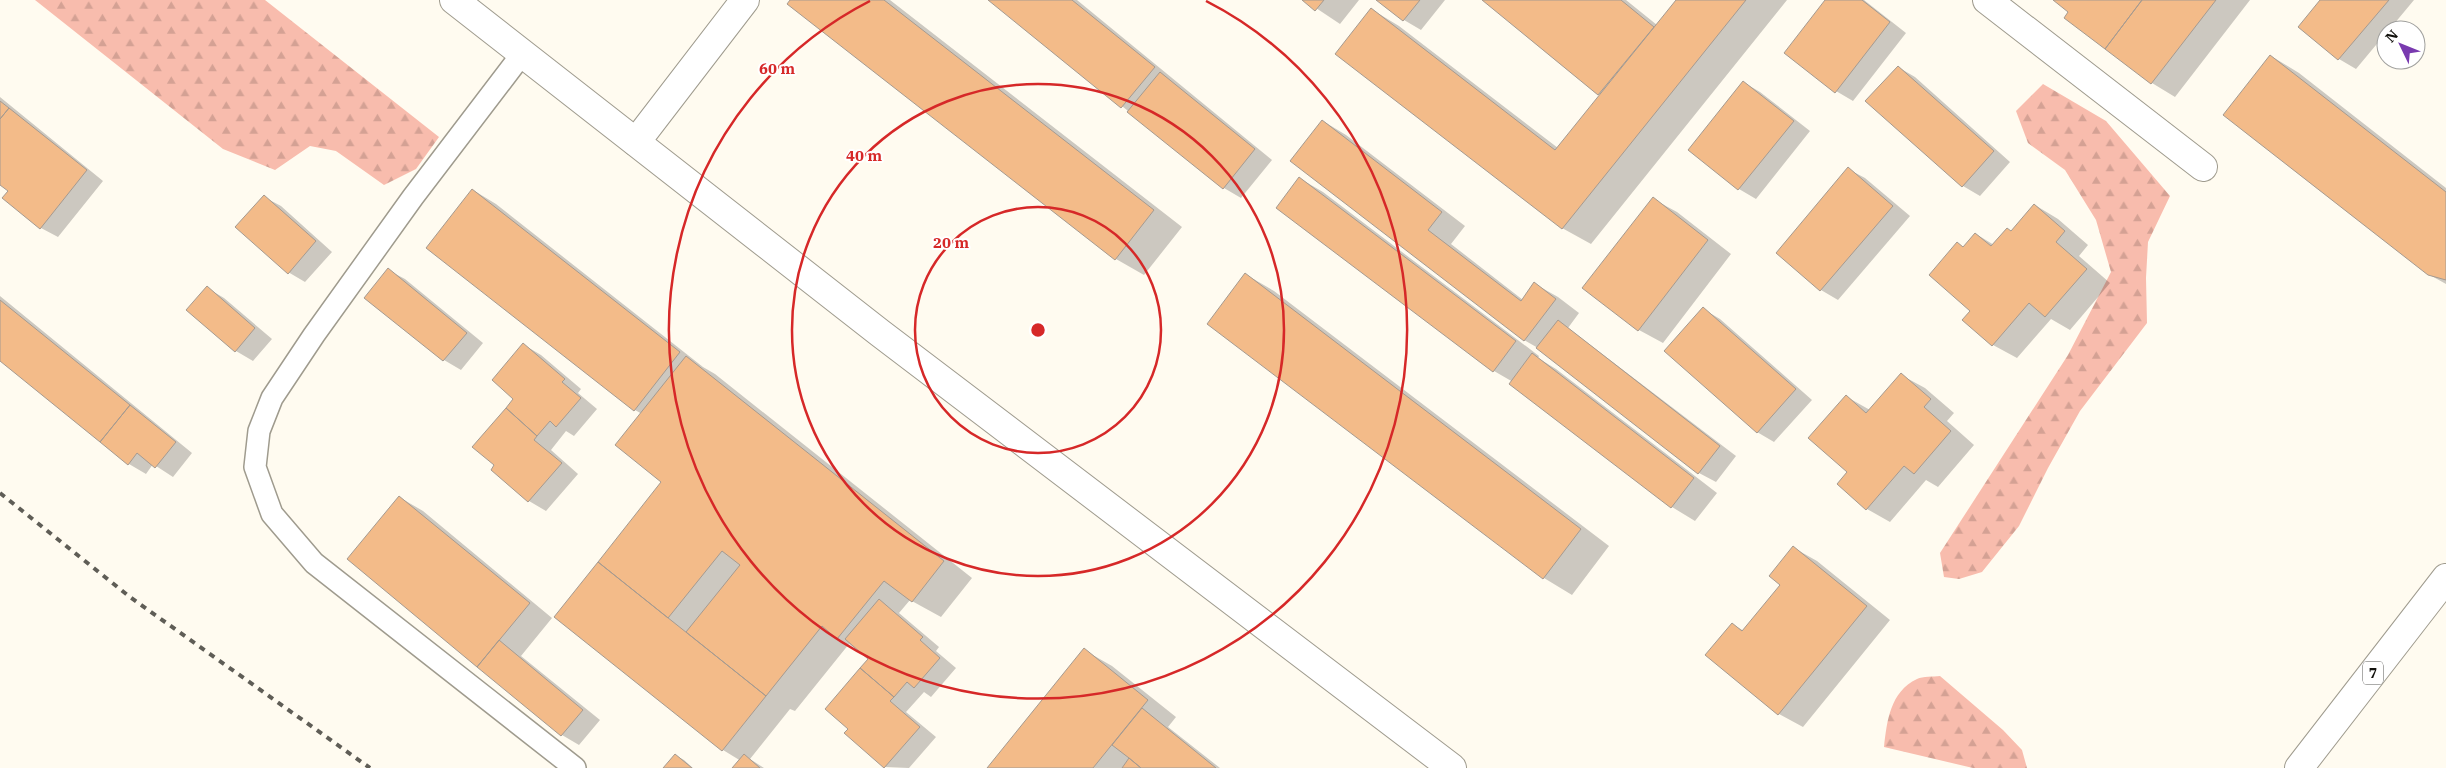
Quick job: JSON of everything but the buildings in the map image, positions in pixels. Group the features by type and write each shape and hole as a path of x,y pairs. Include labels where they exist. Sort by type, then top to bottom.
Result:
{"main road":[{"path":"454,0 880,333 1452,768"},
{"path":"636,142 745,0"},
{"path":"1987,0 2203,167"},
{"name":"7","path":"2299,768 2446,578"}],"lane":[{"path":"522,54 413,196 314,335 272,398 258,431 255,467 272,514 314,563 575,768"}],"green space":[{"path":"35,0 265,0 439,137 416,169 384,185 336,151 310,146 275,170 223,149"},
{"path":"2043,84 2106,121 2170,196 2148,242 2146,278 2147,323 2080,411 2048,468 2019,526 1982,572 1959,579 1944,577 1940,553 2068,355 2111,272 2096,220 2065,170 2028,143 2016,111"},
{"path":"1940,676 2003,730 2022,750 2027,768 1973,768 1884,747 1889,717 1895,699 1901,691 1917,679"}],"railway":[{"path":"0,493 130,597 370,768"}]}
